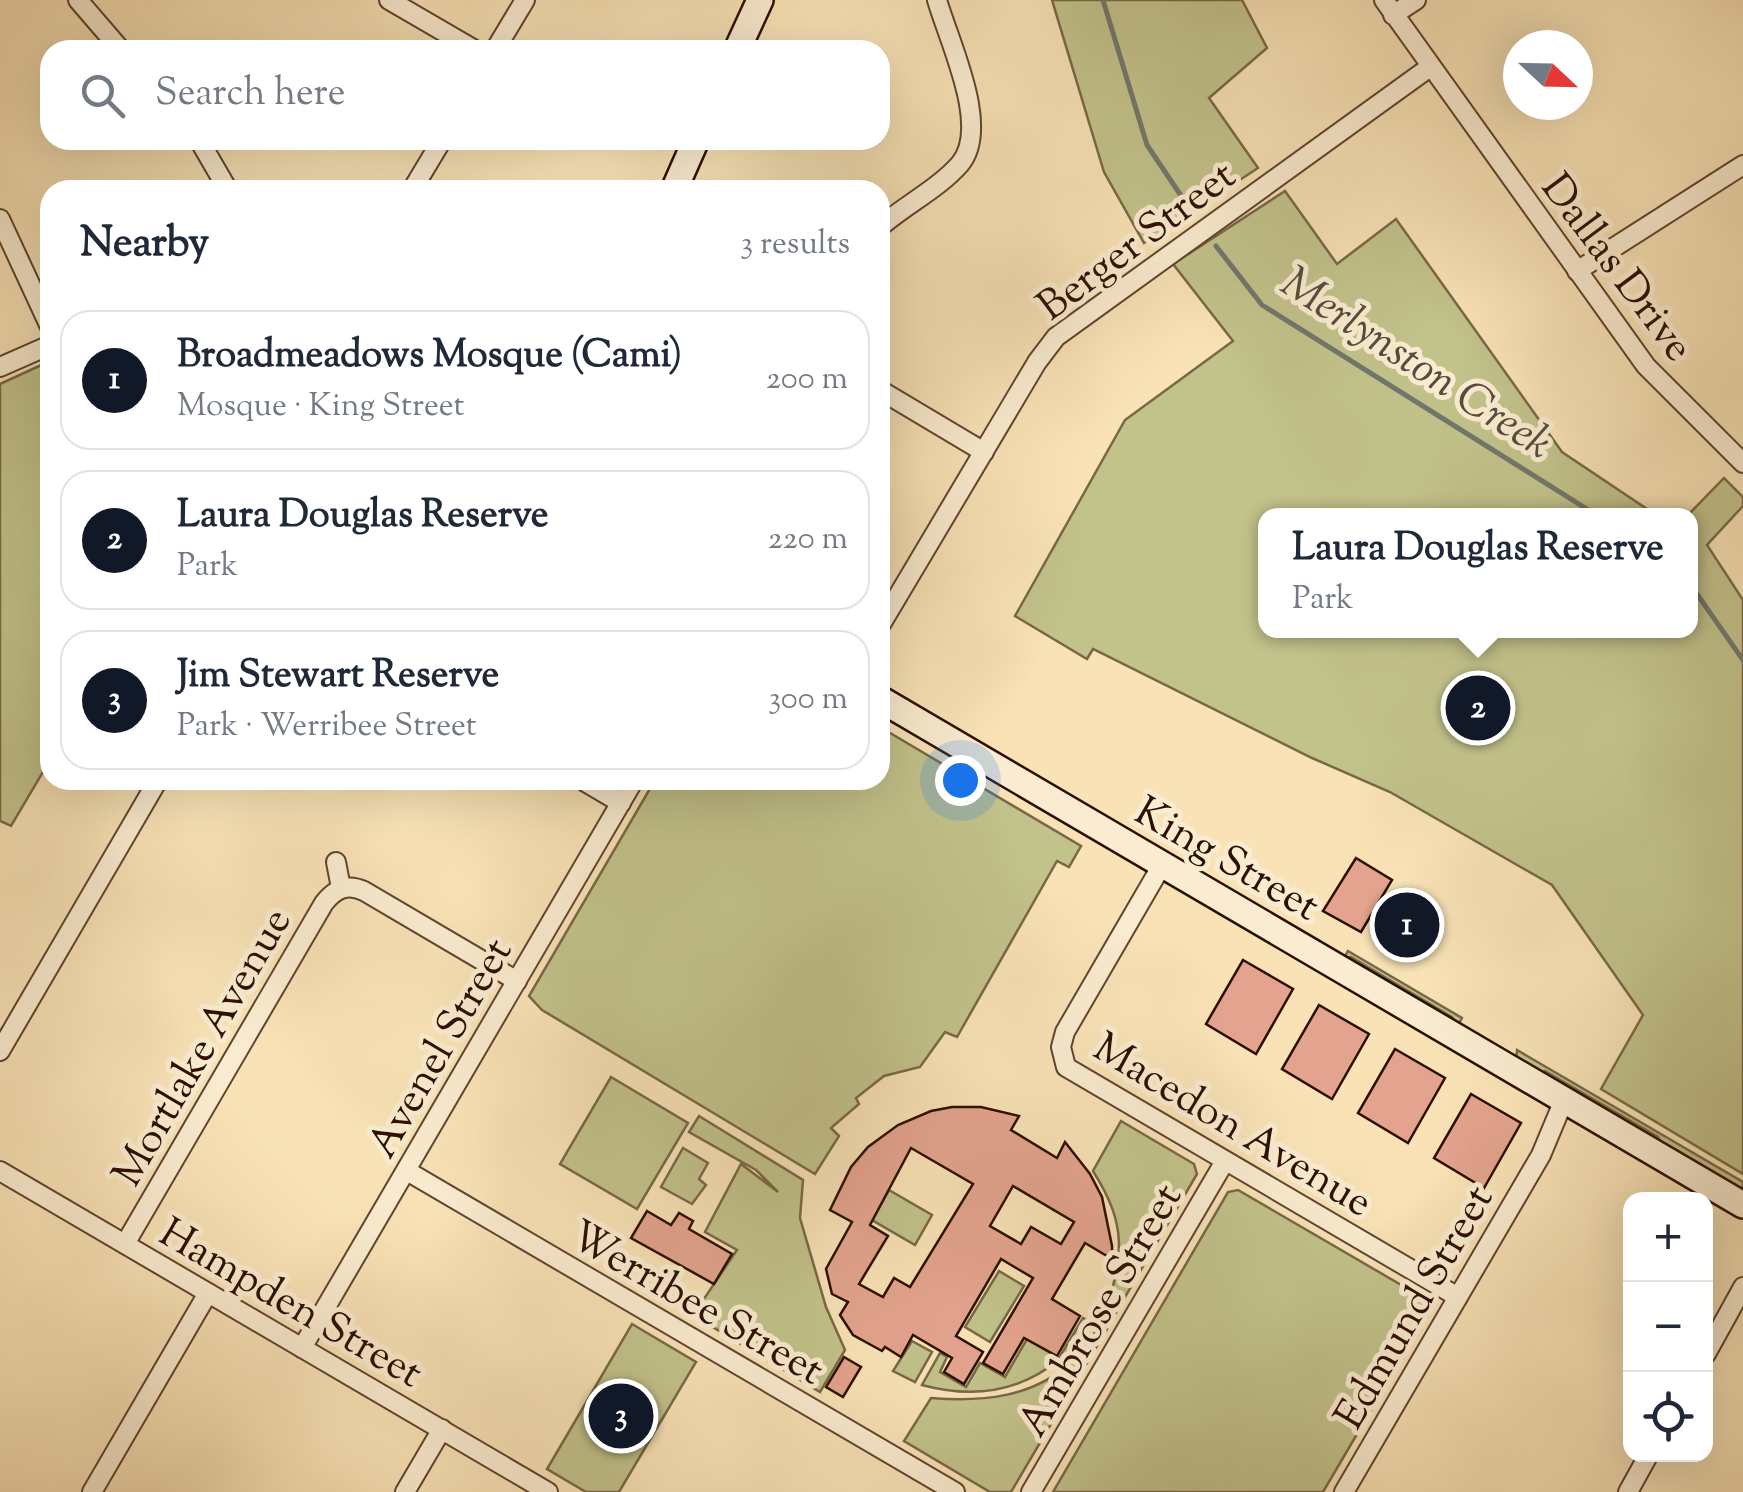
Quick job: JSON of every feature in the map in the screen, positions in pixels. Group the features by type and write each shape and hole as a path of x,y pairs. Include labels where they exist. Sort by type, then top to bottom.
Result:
{"street":[{"path":"78,0 113,40"},
{"path":"388,0 458,40"},
{"path":"502,40 525,0"},
{"path":"741,40 760,0"},
{"path":"890,219 956,168 967,154 974,134 970,108 936,0"},
{"path":"1388,7 1416,0"},
{"name":"Dallas Drive","path":"1388,7 1656,379 1743,463"},
{"name":"Berger Street","path":"890,609 1037,362 1056,337 1430,67"},
{"path":"205,150 222,180"},
{"path":"418,180 436,150"},
{"path":"678,180 692,150"},
{"path":"1577,270 1743,165"},
{"path":"0,219 40,305"},
{"path":"0,366 40,349"},
{"path":"890,396 984,452"},
{"name":"King Street","path":"890,706 1743,1205"},
{"path":"0,1051 152,790"},
{"path":"599,790 621,803"},
{"name":"Avenel Street","path":"302,1348 628,790"},
{"name":"Mortlake Avenue","path":"336,862 340,888"},
{"name":"Macedon Avenue","path":"1162,865 1065,1032 1062,1055 1066,1066 1458,1297"},
{"name":"Mortlake Avenue","path":"125,1244 324,903 340,888 364,891 517,980"},
{"name":"Edmund Street","path":"1344,1492 1571,1104"},
{"name":"Ambrose Street","path":"1031,1492 1225,1161"},
{"name":"Hampden Street","path":"0,1171 548,1492"},
{"name":"Werribee Street","path":"407,1171 955,1492"},
{"path":"1713,1341 1743,1287"},
{"path":"92,1492 208,1293"},
{"path":"405,1492 442,1429"},
{"path":"1628,1492 1645,1462"}],"green space":[{"path":"1052,0 1242,0 1267,48 1209,98 1258,168 1144,243 1104,172"},
{"path":"1285,191 1337,264 1396,219 1562,452 1646,508 1258,508 1258,638 1698,638 1698,508 1695,508 1724,478 1743,497 1743,506 1707,545 1743,600 1743,1174 1601,1089 1643,1015 1552,885 1390,792 1312,758 1093,649 1087,659 1015,616 1125,420 1233,341 1173,264"},
{"path":"40,366 40,777 11,826 0,821 0,384"},
{"path":"890,733 1081,846 1069,867 1057,861 957,1037 945,1032 920,1067 884,1076 856,1098 859,1104 831,1128 839,1136 815,1174 542,1010 529,996 649,790 890,790"},
{"path":"1348,951 1462,1018 1458,1025 1454,1025 1452,1017 1351,957 1344,958"},
{"path":"1517,1050 1743,1182 1743,1193 1662,1146 1658,1137 1545,1071 1537,1073 1516,1061"},
{"path":"611,1077 688,1123 637,1209 560,1164"},
{"path":"699,1116 803,1180 800,1218 826,1307 845,1350 820,1392 693,1315 737,1250 705,1232 741,1164 778,1192 756,1170 689,1132"},
{"path":"1121,1121 1194,1164 1197,1174 1111,1321 1105,1316 1119,1242 1112,1209 1093,1171"},
{"path":"683,1148 708,1163 699,1179 706,1185 692,1204 661,1187"},
{"path":"889,1190 932,1215 915,1245 872,1220"},
{"path":"1238,1190 1427,1300 1430,1310 1323,1492 1053,1492 1228,1192"},
{"path":"999,1271 1024,1286 990,1342 965,1327"},
{"path":"1083,1318 1092,1323 1076,1344 1058,1361 1018,1384 972,1392 922,1385 940,1353 947,1357 940,1372 966,1387 980,1363 1005,1377 1027,1339 1059,1358"},
{"path":"632,1324 696,1362 619,1492 586,1492 547,1469"},
{"path":"1102,1326 1107,1329 1011,1492 990,1492 904,1441 931,1398 988,1398 1041,1383 1072,1361"},
{"path":"912,1341 932,1352 915,1382 893,1371"}],"building":[{"path":"1356,858 1392,880 1361,932 1323,911"},
{"path":"1243,960 1293,989 1256,1054 1206,1024"},
{"path":"1319,1005 1369,1034 1332,1099 1282,1069"},
{"path":"1395,1049 1445,1078 1408,1143 1358,1113"},
{"path":"1471,1094 1521,1123 1484,1188 1434,1158"},
{"path":"981,1107 1019,1116 1011,1130 1057,1158 1065,1142 1102,1197 1112,1259 1085,1243 1052,1299 1080,1316 1057,1356 1024,1338 1003,1374 983,1363 1033,1278 1001,1259 956,1336 983,1352 964,1384 944,1372 952,1358 913,1335 901,1357 853,1335 840,1315 848,1302 832,1294 826,1269 852,1222 830,1210 851,1167 868,1147 898,1125 931,1111","holes":["911,1148 973,1184 910,1287 894,1278 883,1297 859,1284 888,1236 870,1225","1013,1186 1074,1222 1061,1244 1031,1227 1021,1244 990,1226"]},
{"path":"647,1211 671,1225 679,1213 693,1221 689,1229 732,1254 714,1284 631,1238"},
{"path":"844,1357 861,1367 843,1397 826,1387"}],"waterway":[{"name":"Merlynston Creek","path":"1103,0 1147,145 1192,212"},
{"name":"Merlynston Creek","path":"1216,246 1262,305 1585,508"},
{"name":"Merlynston Creek","path":"1698,595 1743,660"}],"place":[{"name":"Laura Douglas Reserve","path":"1478,708"},
{"name":"Broadmeadows Mosque (Cami)","path":"1407,925"},
{"name":"Jim Stewart Reserve","path":"621,1416"}]}
